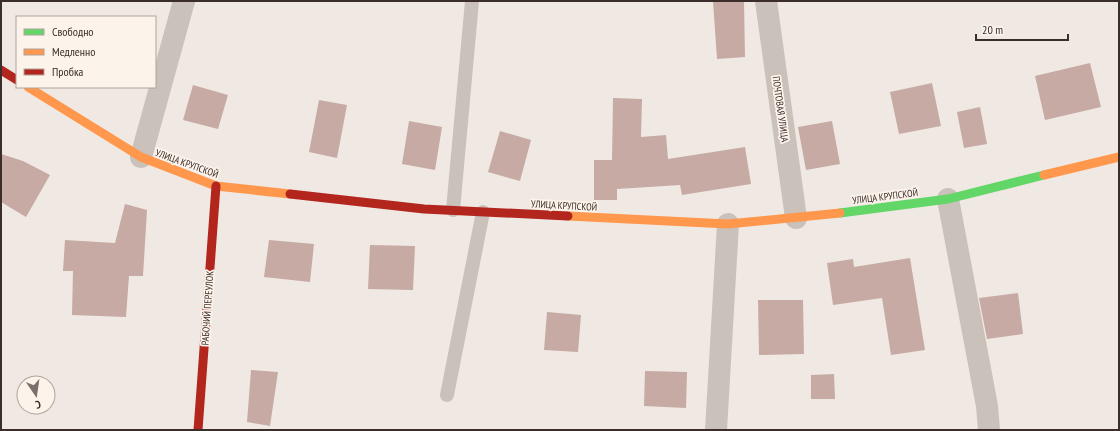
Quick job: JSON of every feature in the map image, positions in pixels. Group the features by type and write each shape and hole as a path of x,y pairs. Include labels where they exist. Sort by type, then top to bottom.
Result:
{"street":[{"path":"141,157 184,1"},
{"name":"ПОЧТОВАЯ УЛИЦА","path":"766,1 796,218"},
{"path":"1,70 16,79"},
{"name":"УЛИЦА КРУПСКОЙ","path":"30,88 141,157 216,186 424,210 453,210 728,224 796,218 948,199 1119,157"},
{"name":"РАБОЧИЙ ПЕРЕУЛОК","path":"198,430 216,186"},
{"path":"948,199 986,406 989,430"},
{"path":"716,430 728,224"}],"lane":[{"path":"453,210 472,1"},
{"path":"447,395 483,212"}],"building":[{"path":"713,1 744,1 745,57 717,59"},
{"path":"1090,63 1101,107 1045,120 1035,76"},
{"path":"932,83 941,126 899,134 890,92"},
{"path":"193,85 228,95 218,129 183,120"},
{"path":"613,98 642,99 641,137 666,135 668,159 745,147 751,184 682,195 680,185 617,189 617,200 594,200 594,160 612,160"},
{"path":"319,100 347,105 337,158 309,152"},
{"path":"980,107 987,144 964,148 957,112"},
{"path":"409,121 442,127 435,170 402,164"},
{"path":"832,121 840,164 806,170 798,127"},
{"path":"500,131 531,140 520,181 488,172"},
{"path":"1,154 23,161 50,175 26,217 1,202"},
{"path":"125,204 147,210 143,276 129,276 126,317 72,315 73,271 63,271 65,240 115,243"},
{"path":"269,240 314,244 310,282 264,277"},
{"path":"370,245 415,246 413,290 368,289"},
{"path":"910,258 925,350 891,355 882,298 833,305 827,263 853,259 854,267"},
{"path":"1018,293 1023,334 987,339 979,298"},
{"path":"758,300 803,300 804,354 759,355"},
{"path":"547,312 581,315 578,352 544,350"},
{"path":"251,370 278,372 270,426 247,422"},
{"path":"645,371 687,372 686,408 644,406"},
{"path":"834,374 835,399 811,399 811,375"}],"traffic: fast":[{"path":"840,213 948,199 1044,175"}],"traffic: slow":[{"path":"30,88 141,157 216,186 290,194"},
{"path":"1044,175 1119,157"},
{"path":"568,216 728,224 840,213"}],"traffic: jam":[{"path":"1,70 16,79"},
{"path":"198,430 216,186"},
{"path":"290,194 424,209 568,216"}]}
